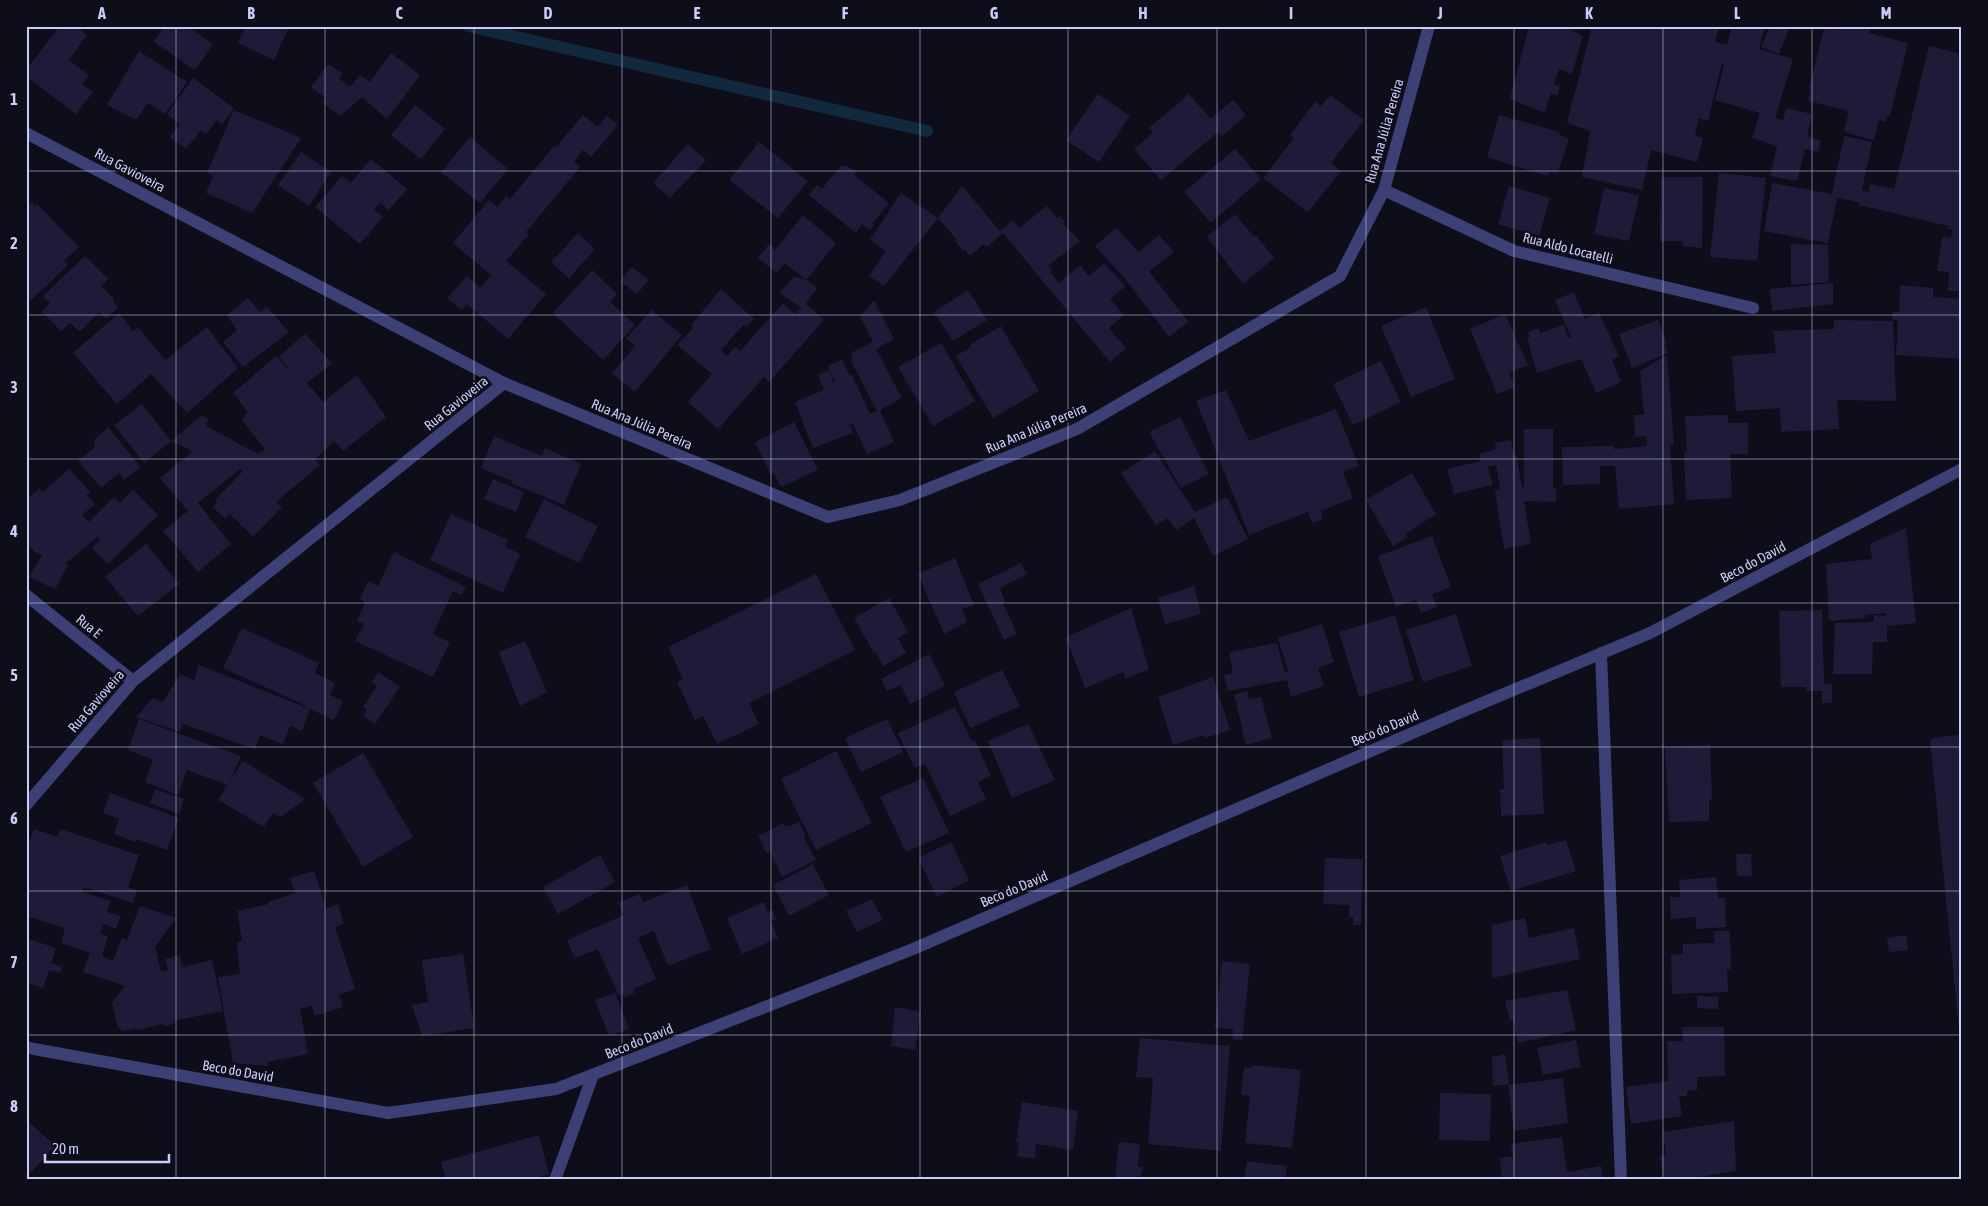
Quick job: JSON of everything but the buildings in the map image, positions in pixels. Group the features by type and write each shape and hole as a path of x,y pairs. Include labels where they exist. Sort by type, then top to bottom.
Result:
{"street":[{"name":"Rua Ana Júlia Pereira","path":"504,383 828,517 900,500 1077,429 1340,276 1384,190 1429,26"},
{"name":"Rua Gavioveira","path":"26,133 504,383 132,681 26,805"},
{"name":"Rua Aldo Locatelli","path":"1384,190 1514,250 1753,308"},
{"name":"Beco do David","path":"26,1046 34,1050 388,1114 556,1089 913,949 1452,716 1650,633 1962,469"},
{"name":"Rua E","path":"26,595 132,681"},
{"path":"1600,653 1622,1180"},
{"path":"555,1180 593,1076"}],"waterway":[{"path":"468,26 927,131"}]}
